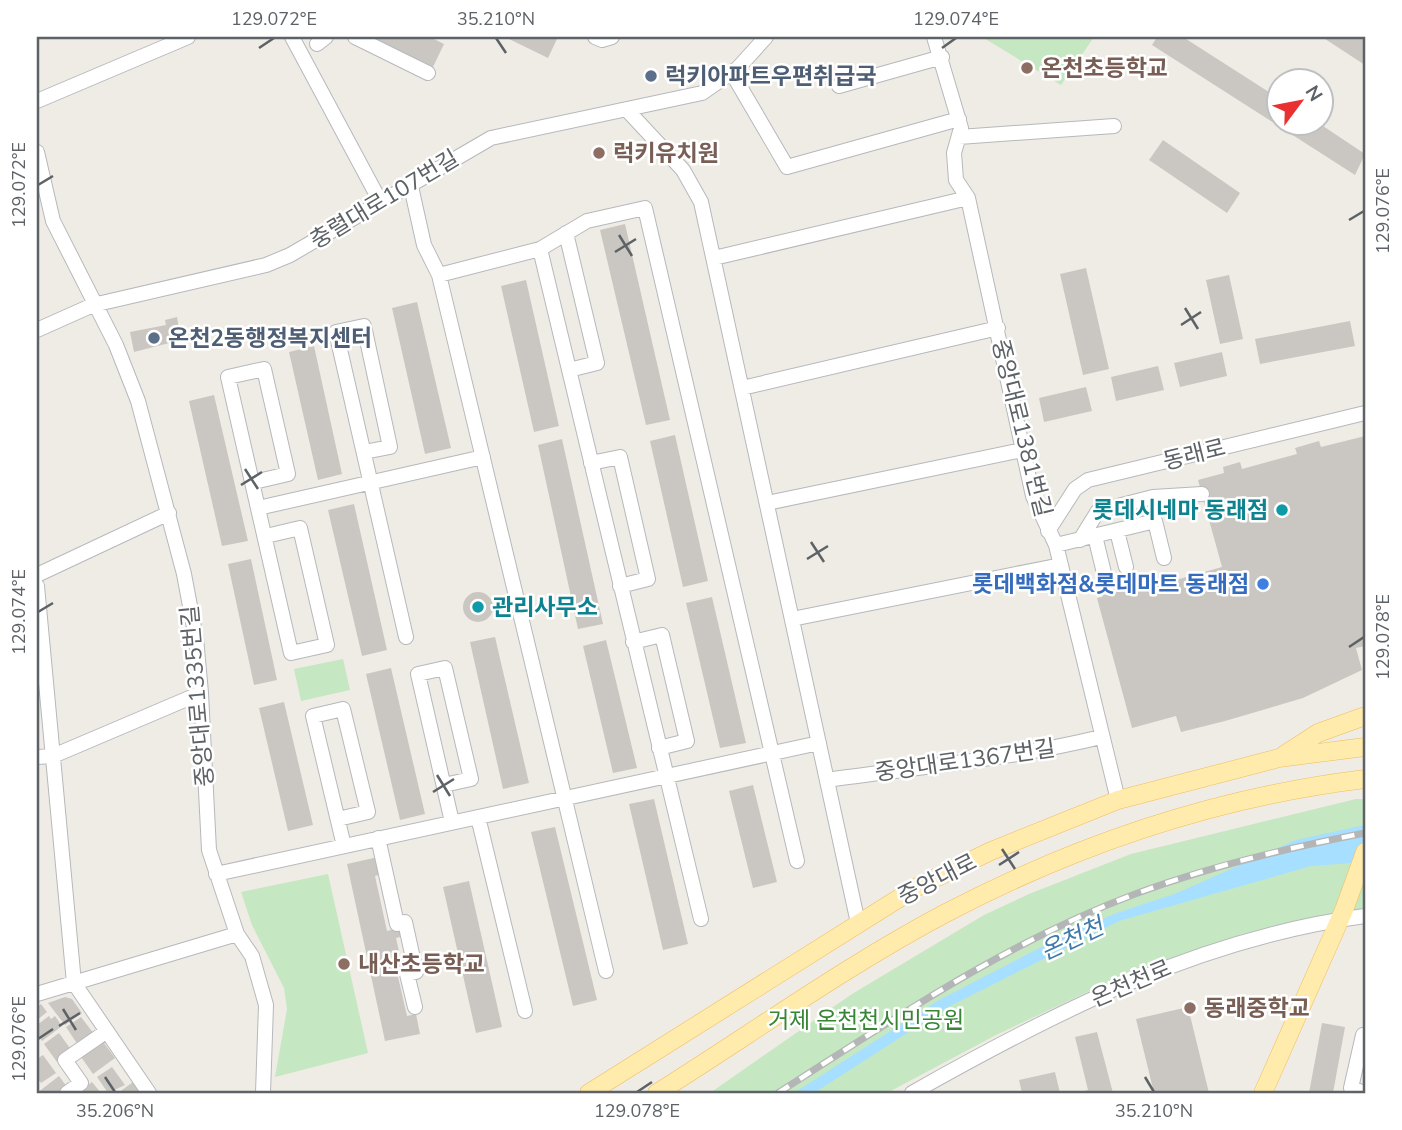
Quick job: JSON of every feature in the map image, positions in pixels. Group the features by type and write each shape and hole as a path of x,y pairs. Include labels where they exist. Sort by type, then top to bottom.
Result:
{"main road":[{"path":"1279,758 1318,733 1365,716"},
{"name":"중앙대로","path":"589,1093 858,923 941,875 1118,800 1279,758 1365,747"},
{"name":"중앙대로","path":"657,1093 944,915 1045,866 1128,832 1232,802 1306,786 1365,779"},
{"path":"1263,1093 1342,915 1365,852"}],"street":[{"path":"37,101 188,37"},
{"path":"292,37 380,201"},
{"path":"355,37 428,73"},
{"path":"595,37 602,40 612,37"},
{"name":"충렬대로107번길","path":"37,330 93,305 266,265 320,239 410,182 491,138 702,93 732,73 766,37"},
{"name":"중앙대로1381번길","path":"934,37 961,128 954,153 956,180 968,198 1033,496 1056,545 1062,565 1118,800"},
{"path":"839,86 942,57"},
{"path":"732,73 787,167 959,119"},
{"path":"627,110 683,170 701,202 858,923"},
{"path":"959,137 1114,126"},
{"name":"중앙대로1335번길","path":"37,152 53,221 93,305 116,345 138,401 169,513 196,638 209,850 237,934 252,957 266,1005 262,1093"},
{"path":"410,182 424,245 439,275 606,971"},
{"path":"714,258 968,198"},
{"path":"439,275 541,249 587,221 645,208 797,861"},
{"path":"566,233 597,363 569,370"},
{"path":"541,249 701,919"},
{"path":"364,452 390,447 364,326 336,332 406,637"},
{"path":"742,388 998,328"},
{"path":"254,482 288,474 264,369 228,377 291,653 327,645 300,528 266,536"},
{"name":"동래로","path":"1048,531 1075,489 1088,480 1365,413"},
{"path":"767,503 1022,450"},
{"path":"258,508 483,457"},
{"path":"592,463 620,457 648,579 620,586"},
{"path":"1080,540 1098,511 1153,496 1202,494"},
{"path":"37,575 169,513"},
{"path":"1056,545 1155,521 1164,558"},
{"path":"1117,531 1126,567"},
{"path":"1095,536 1104,573"},
{"path":"792,619 1062,565"},
{"path":"37,586 74,983 149,1093"},
{"path":"633,642 662,635 687,741 659,748"},
{"path":"443,785 471,779 445,668 418,674 443,785 452,822"},
{"path":"37,757 53,756 201,693"},
{"path":"338,819 368,812 343,709 313,716 344,846"},
{"name":"중앙대로1367번길","path":"827,780 948,762 1032,754 1101,737"},
{"path":"216,874 819,743"},
{"path":"478,817 525,1011"},
{"path":"378,838 397,924 405,922 416,972 407,974 415,1007"},
{"name":"온천천로","path":"912,1093 1027,1028 1194,957 1342,915 1365,916"},
{"path":"37,994 237,934"},
{"path":"67,1093 81,1083 65,1060 107,1031"},
{"path":"1363,1035 1351,1088 1365,1093"}],"green space":[{"path":"982,37 1094,37 1061,85"},
{"path":"343,659 350,690 301,701 294,669"},
{"name":"거제 온천천시민공원","path":"1365,799 1365,909 1242,934 1100,986 996,1035 887,1093 710,1093 852,994 984,915 1029,894 1131,854"},
{"path":"328,874 368,1053 275,1077 287,1009 284,988 252,925 241,892"}],"water":[{"name":"온천천","path":"1365,825 1365,862 1311,866 1119,921 946,1008 814,1093 794,1093 939,1000 1057,939 1114,914 1177,893 1296,840"}],"building":[{"path":"372,37 430,37 444,44 433,67"},
{"path":"505,37 552,37 557,39 548,58"},
{"path":"1157,37 1183,37 1266,90 1266,118 1152,45"},
{"path":"1322,37 1365,37 1365,65"},
{"path":"1336,135 1365,154 1355,175 1294,136"},
{"path":"1163,140 1240,193 1227,213 1149,160"},
{"path":"625,224 670,420 646,425 600,230"},
{"path":"1086,268 1109,369 1083,375 1060,274"},
{"path":"1229,275 1243,339 1220,344 1206,280"},
{"path":"526,280 559,426 534,432 501,286"},
{"path":"417,302 451,448 425,454 392,308"},
{"path":"177,317 181,340 134,352 130,332 166,325 165,320"},
{"path":"1350,321 1355,346 1260,364 1255,339"},
{"path":"314,346 342,474 318,480 289,352"},
{"path":"1222,352 1227,376 1180,387 1174,363"},
{"path":"1158,366 1164,390 1116,401 1111,377"},
{"path":"1086,387 1092,411 1044,422 1039,398"},
{"path":"214,395 248,541 222,546 189,401"},
{"path":"675,435 708,581 683,587 650,441"},
{"name":"롯데백화점&롯데마트 동래점","path":"1365,436 1365,646 1356,648 1362,670 1303,698 1225,721 1181,732 1176,716 1132,728 1097,598 1102,597 1109,585 1122,578 1137,576 1151,583 1157,581 1158,585 1222,567 1198,480 1224,473 1223,467 1240,462 1242,469 1297,454 1295,448 1319,441 1321,447"},
{"path":"562,439 603,624 578,629 538,445"},
{"path":"354,504 387,650 362,656 328,510"},
{"path":"251,559 277,680 254,685 228,564"},
{"name":"관리사무소","path":"478,592 484,593 492,601 492,613 484,621 478,622 472,621 464,613 463,607 464,601 472,593"},
{"path":"712,597 746,743 720,748 686,603"},
{"path":"495,637 529,783 503,789 470,642"},
{"path":"606,640 637,768 613,773 583,646"},
{"path":"391,668 425,814 400,820 366,674"},
{"path":"284,702 313,825 288,831 259,708"},
{"path":"753,785 777,882 753,888 729,791"},
{"path":"654,799 688,944 663,950 629,804"},
{"path":"555,827 597,1000 573,1006 531,832"},
{"path":"378,857 382,874 375,876 387,931 402,927 404,936 396,938 400,956 407,954 410,965 396,968 407,1016 416,1014 420,1034 385,1041 347,864"},
{"path":"469,881 502,1027 476,1033 443,887"},
{"path":"65,997 72,999 82,1013 65,1025 48,1003"},
{"path":"41,1004 47,1012 37,1020 37,1007"},
{"path":"1188,1007 1209,1093 1154,1093 1136,1019"},
{"path":"49,1016 51,1019 55,1016 62,1026 42,1041 37,1034 37,1025"},
{"path":"81,1017 94,1034 78,1045 66,1027"},
{"path":"1322,1023 1345,1027 1333,1093 1309,1093"},
{"path":"1097,1032 1113,1093 1076,1093 1088,1090 1075,1037"},
{"path":"59,1033 72,1051 57,1062 44,1044"},
{"path":"101,1039 115,1058 93,1074 79,1054"},
{"path":"43,1055 56,1073 41,1083 37,1078 37,1059"},
{"path":"112,1067 125,1085 108,1093 97,1077"},
{"path":"1055,1072 1060,1093 1022,1093 1019,1080"},
{"path":"59,1076 67,1087 59,1093 37,1093"},
{"path":"92,1082 101,1093 83,1093 81,1090"},
{"path":"133,1082 141,1093 118,1093"}],"railway":[{"path":"778,1093 951,984 1088,913 1163,884 1220,866 1365,833"}],"place":[{"name":"온천초등학교","path":"1027,68"},
{"name":"럭키아파트우편취급국","path":"651,76"},
{"name":"럭키유치원","path":"599,153"},
{"name":"온천2동행정복지센터","path":"154,338"},
{"name":"롯데시네마 동래점","path":"1282,510"},
{"name":"롯데백화점&롯데마트 동래점","path":"1263,584"},
{"name":"관리사무소","path":"478,607"},
{"name":"내산초등학교","path":"344,964"},
{"name":"동래중학교","path":"1190,1008"}]}
